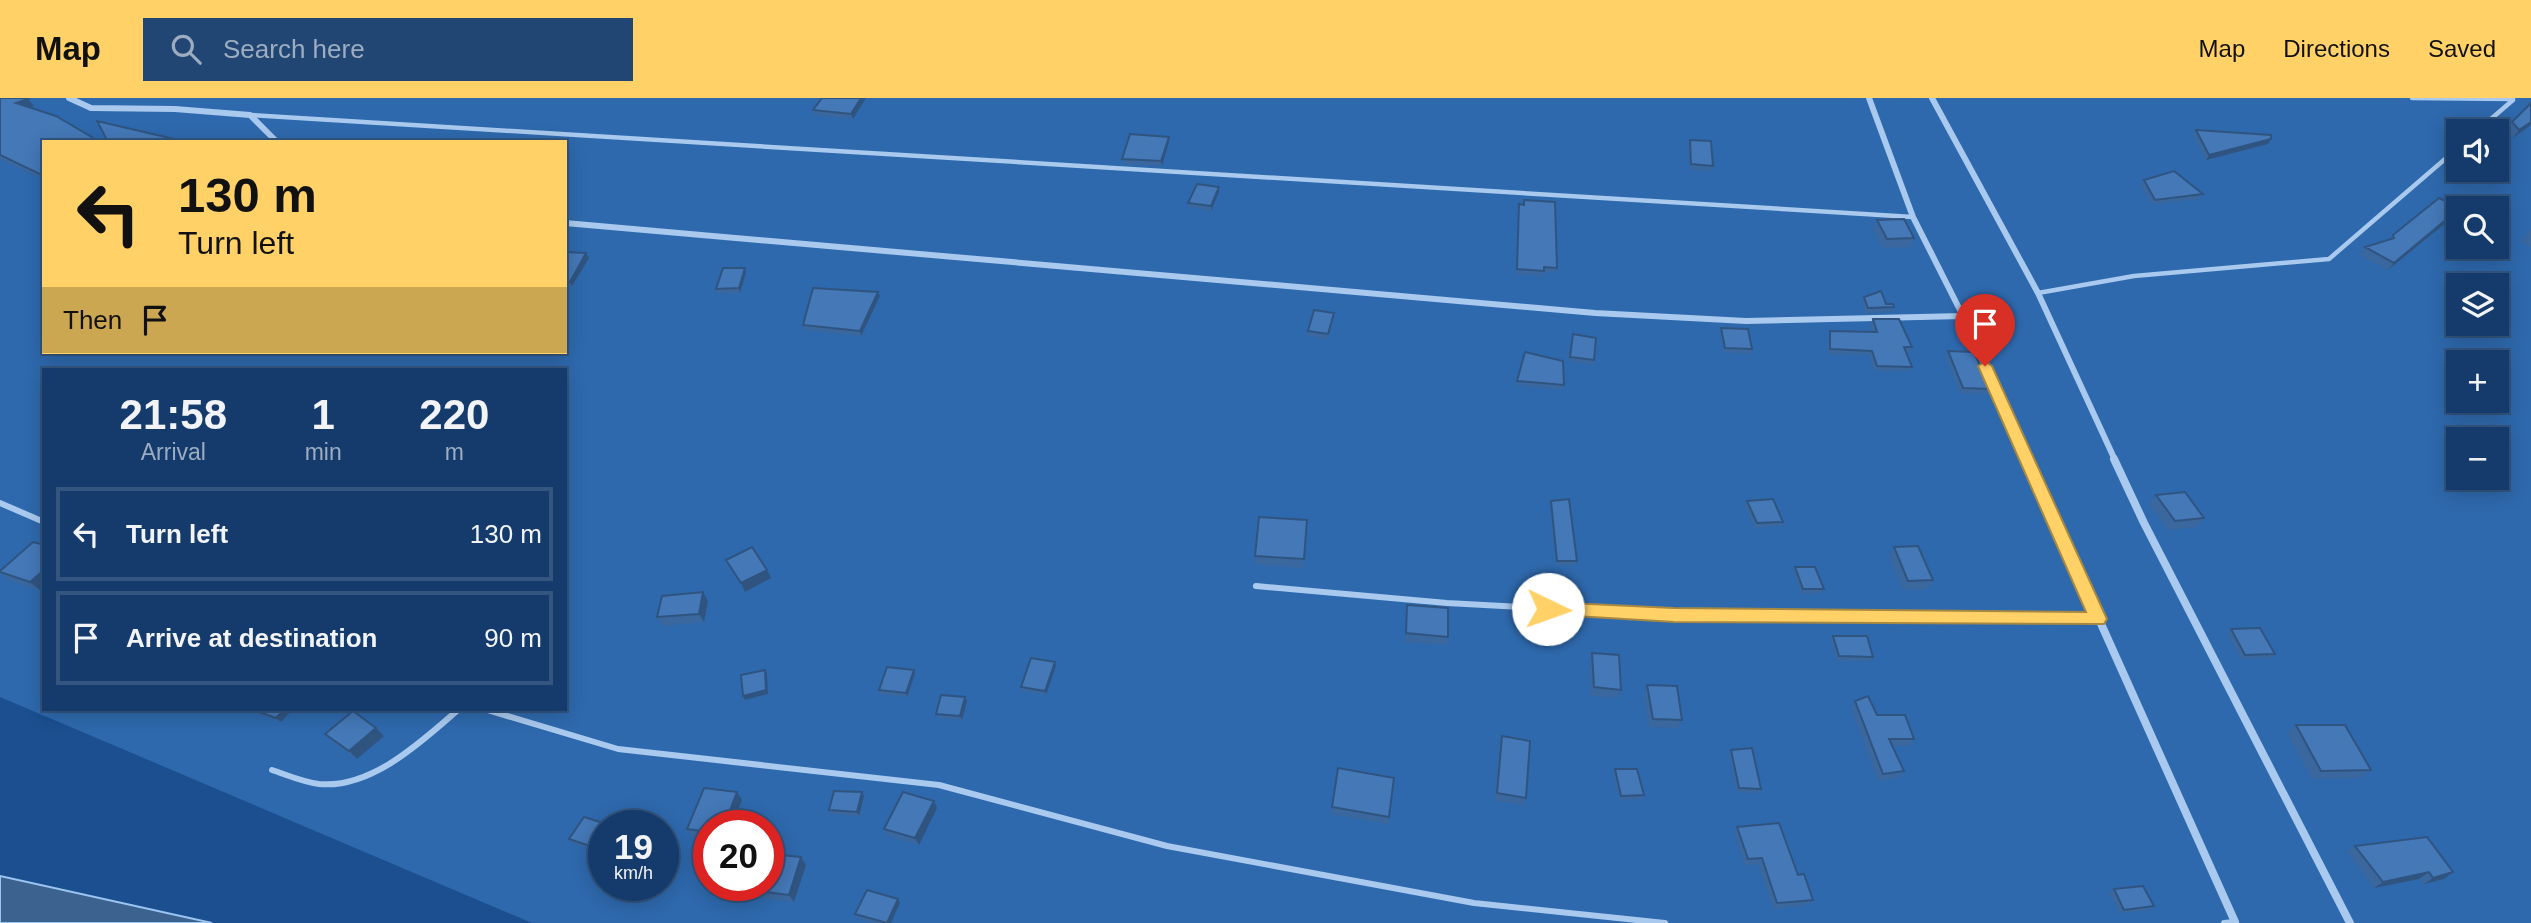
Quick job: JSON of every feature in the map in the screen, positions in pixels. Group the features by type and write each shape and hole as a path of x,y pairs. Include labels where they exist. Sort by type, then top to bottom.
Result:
{"street":[{"path":"69,98 91,108 175,109 250,115 274,140"},
{"path":"1869,98 1913,217 1963,316 2235,922"},
{"path":"1932,98 2038,293 2144,523 2350,923"},
{"path":"567,223 1595,313 1746,321 1963,316"}],"lane":[{"path":"2412,98 2514,99"},
{"path":"2491,119 2514,99"},
{"path":"250,115 1913,217"},
{"path":"2038,293 2134,276 2329,259 2446,158"},
{"path":"0,503 42,521"},
{"path":"1256,586 1447,603 1674,615 2098,619"},
{"path":"272,770 324,784 346,780 375,770 399,757 456,711"},
{"path":"491,711 618,748 939,785 1180,848 1474,904 1665,923"},
{"path":"2224,923 2235,922"}],"shaded area":[{"path":"0,98 2531,98 2531,923 532,923 0,697"},
{"path":"0,876 212,923 0,923"}],"building":[{"path":"0,98 26,98 28,99 16,103 56,116 97,140 42,140 42,175 0,155"},
{"path":"822,98 861,98 851,114 813,110"},
{"path":"2531,103 2531,122 2519,130 2512,122"},
{"path":"97,121 178,140 107,140"},
{"path":"2196,130 2271,135 2271,139 2209,155"},
{"path":"1130,134 1169,137 1161,161 1122,159"},
{"path":"1690,140 1711,141 1713,166 1691,164"},
{"path":"2174,171 2203,194 2155,200 2144,180"},
{"path":"1197,184 1219,187 1211,206 1188,203"},
{"path":"2439,198 2446,201 2446,220 2394,263 2365,247 2394,238 2393,235"},
{"path":"1524,200 1555,202 1557,268 1544,267 1544,271 1517,269 1519,204 1524,205"},
{"path":"1904,219 1914,238 1887,239 1877,220"},
{"path":"567,252 586,253 570,282 567,282"},
{"path":"723,268 745,268 739,288 716,289"},
{"path":"813,288 878,292 860,331 803,325"},
{"path":"1881,291 1886,304 1893,304 1894,307 1868,308 1864,297"},
{"path":"1314,310 1334,313 1328,334 1308,331"},
{"path":"1873,319 1899,319 1912,347 1904,347 1912,367 1877,366 1872,351 1830,349 1830,331 1877,332"},
{"path":"1721,328 1748,329 1752,349 1725,348"},
{"path":"1573,334 1596,338 1594,360 1570,357"},
{"path":"1948,351 1974,352 1990,389 1963,388"},
{"path":"1525,352 1563,361 1564,385 1517,381"},
{"path":"2185,492 2204,518 2175,521 2156,495"},
{"path":"1569,499 1577,561 1557,561 1551,501"},
{"path":"1773,499 1783,522 1757,523 1747,501"},
{"path":"1259,517 1307,520 1304,559 1255,556"},
{"path":"33,542 42,544 42,572 30,582 0,571"},
{"path":"1918,546 1933,580 1908,581 1894,547"},
{"path":"752,547 767,570 741,583 726,560"},
{"path":"1795,567 1815,567 1824,589 1803,589"},
{"path":"703,592 699,614 657,617 662,596"},
{"path":"1407,605 1448,608 1448,637 1406,633"},
{"path":"2260,628 2275,654 2245,655 2231,629"},
{"path":"1833,636 1867,636 1873,657 1839,656"},
{"path":"1592,653 1619,655 1621,690 1594,687"},
{"path":"1031,658 1055,662 1045,691 1021,687"},
{"path":"887,667 914,670 906,693 879,690"},
{"path":"765,670 766,690 743,696 741,675"},
{"path":"1647,685 1677,686 1682,720 1653,719"},
{"path":"941,695 965,697 960,716 936,714"},
{"path":"1868,696 1877,715 1905,715 1914,739 1889,739 1904,771 1883,774 1855,701"},
{"path":"257,711 283,711 276,718"},
{"path":"353,711 376,728 349,751 325,734"},
{"path":"2296,725 2345,725 2371,770 2321,771"},
{"path":"1502,736 1530,741 1526,798 1497,793"},
{"path":"1752,748 1761,789 1739,788 1731,750"},
{"path":"1338,768 1394,778 1389,817 1332,807"},
{"path":"1615,769 1637,769 1644,795 1621,796"},
{"path":"704,788 737,792 730,810 695,810"},
{"path":"834,791 862,792 857,812 829,810"},
{"path":"903,792 934,801 915,838 884,829"},
{"path":"693,815 693,830 687,829"},
{"path":"584,817 588,818 588,845 569,839"},
{"path":"1779,823 1798,875 1804,874 1813,900 1777,903 1762,858 1748,859 1737,827"},
{"path":"2427,837 2453,872 2433,878 2429,872 2383,882 2355,846"},
{"path":"784,855 801,857 789,895 784,894"},
{"path":"2143,886 2154,906 2124,910 2114,889"},
{"path":"867,890 898,899 887,923 855,914"}],"route":[{"path":"1548,609 1674,615 2098,619 1985,366"}]}
